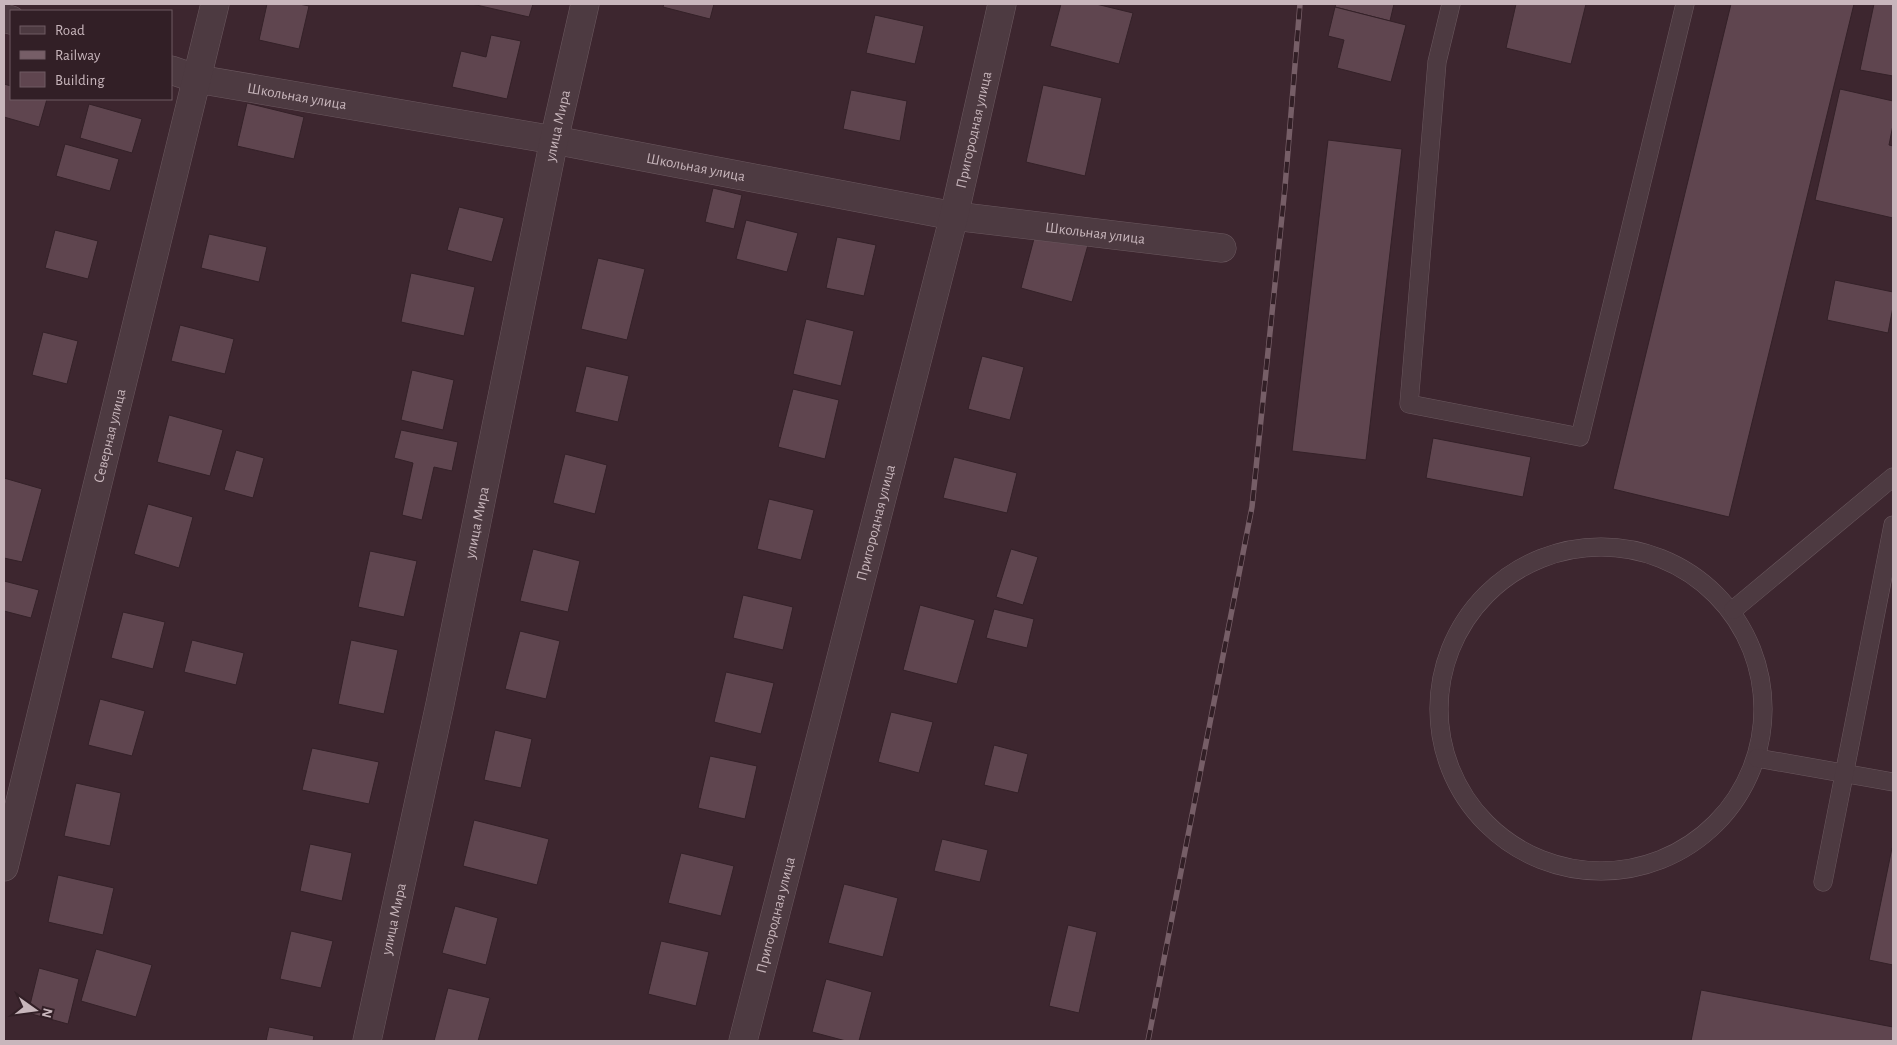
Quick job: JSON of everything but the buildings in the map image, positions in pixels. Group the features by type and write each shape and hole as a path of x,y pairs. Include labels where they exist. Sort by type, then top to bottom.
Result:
{"street":[{"name":"Северная улица","path":"4,867 215,4"},
{"name":"улица Мира","path":"367,1041 440,704 554,140 585,4"},
{"name":"Пригородная улица","path":"743,1041 954,216 1002,4"},
{"name":"Школьная улица","path":"172,70 197,78 554,140 954,216 1222,248"}],"lane":[{"path":"1450,4 1437,62 1409,404 1580,437 1685,4"},
{"path":"1733,610 1893,477"},
{"path":"1823,882 1893,525"},
{"path":"1583,546 1639,549 1692,571 1733,610 1757,656 1765,707 1758,758 1734,804 1698,840 1653,864 1603,873 1552,865 1506,842 1469,806 1444,755 1438,699 1451,643 1482,596 1528,562 1583,546"},
{"path":"1758,758 1893,782"}],"railway":[{"path":"1148,1041 1252,507 1285,187 1300,4"}]}
